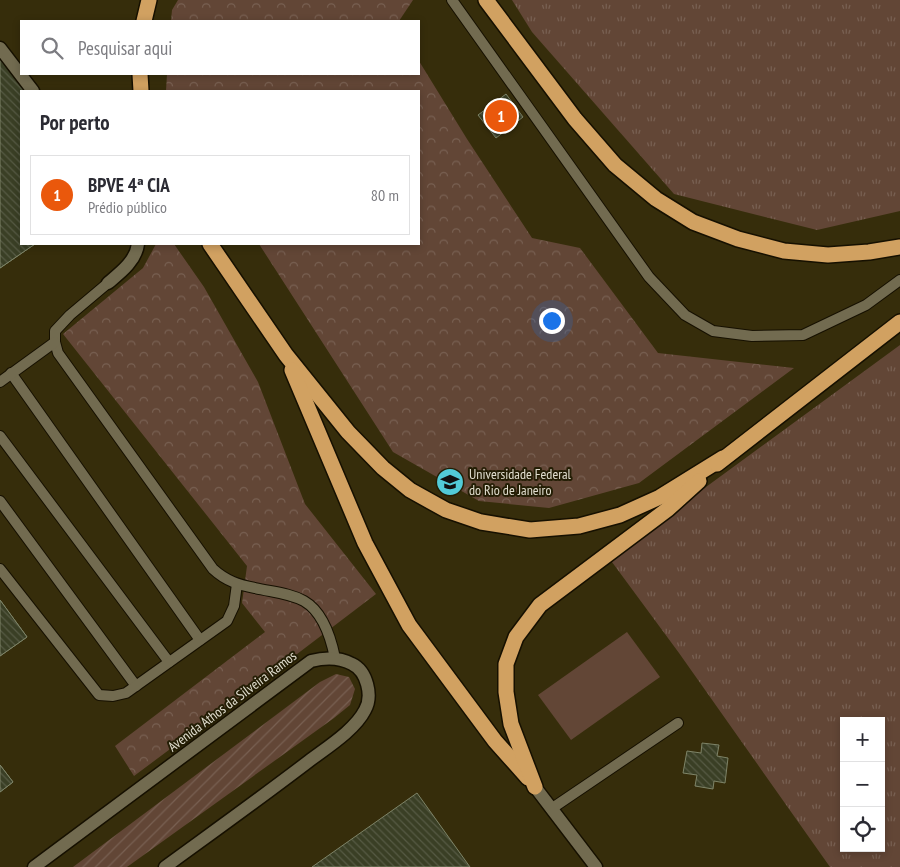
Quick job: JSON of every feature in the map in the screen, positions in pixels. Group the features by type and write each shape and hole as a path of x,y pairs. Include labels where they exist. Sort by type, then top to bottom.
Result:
{"highway":[{"path":"144,20 149,0"},
{"path":"486,0 575,119 614,165 656,199 693,222 738,240 784,250 828,255 870,252 900,247"},
{"path":"140,75 141,90"},
{"path":"211,245 286,355 348,432 383,468 410,490 446,510 481,522 530,530 579,526 620,515 660,497 723,458"},
{"path":"535,787 511,724 506,692 506,664 516,637 540,605 668,509 723,458 900,322"},
{"path":"286,355 365,544 409,625 495,740 535,787"}],"street":[{"path":"0,48 20,74"},
{"path":"21,75 32,90"},
{"path":"108,283 132,261 138,245"},
{"name":"Avenida Athos da Silveira Ramos","path":"34,867 312,661 323,658 335,658"},
{"path":"165,867 252,805 342,735 359,719 366,708 368,697 368,687 365,679 356,665 335,658"},
{"path":"535,787 596,867"}],"lane":[{"path":"452,0 649,277 685,315 713,331 752,336 803,335 866,306 900,280"},
{"path":"108,283 70,315 55,331 58,353 213,570 237,584 283,593 306,602 317,612 327,630 335,658"},
{"path":"0,382 55,342"},
{"path":"11,373 200,640"},
{"path":"0,436 169,662"},
{"path":"0,501 136,686"},
{"path":"0,569 99,695 113,696 126,693 227,621 234,606 237,584"},
{"path":"551,809 678,723"}],"shaded area":[{"name":"Universidade Federal do Rio de Janeiro","path":"0,0 900,0 900,867 0,867"}],"green space":[{"path":"178,0 413,0 400,20 171,20 172,10"},
{"path":"512,0 900,0 900,211 817,230 674,194 532,32"},
{"path":"420,63 532,238 580,248 658,353 794,368 639,483 549,508 479,501 393,452 260,245 420,245 420,90 166,90 167,75 420,75"},
{"path":"155,245 175,245 204,287 258,382 305,504 376,594 134,776 115,746 265,632 242,603 247,566 63,334 143,268"},
{"path":"900,345 900,867 830,867 679,653 609,558"},
{"path":"627,632 660,677 571,740 538,695"},
{"path":"336,674 349,677 355,689 350,705 334,718 127,867 73,867 320,682"}],"building":[{"path":"0,54 28,90 20,90 20,245 34,245 0,268"},
{"path":"0,54 28,90 20,90 20,245 34,245 0,268"},
{"path":"506,94 523,117 496,138 478,115"},
{"path":"0,600 27,637 0,656"},
{"path":"0,600 27,637 0,656"},
{"path":"702,743 719,745 717,756 728,758 725,783 714,781 713,789 695,786 697,775 683,773 687,751 701,753"},
{"path":"0,765 13,782 0,792"},
{"path":"0,765 13,782 0,792"},
{"path":"417,793 470,867 312,867"}],"place":[{"name":"BPVE 4ª CIA","path":"501,116"},
{"name":"Universidade Federal do Rio de Janeiro","path":"450,482"}]}
